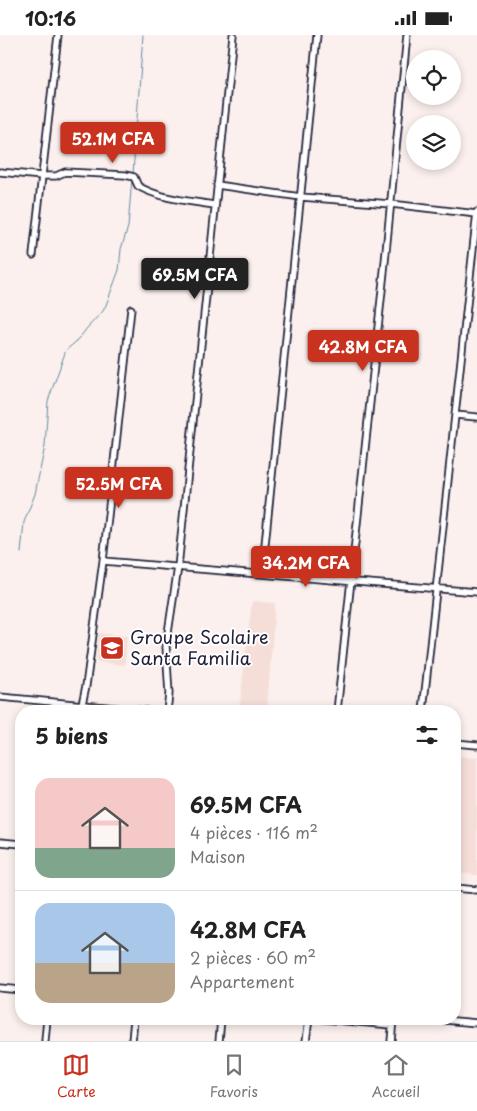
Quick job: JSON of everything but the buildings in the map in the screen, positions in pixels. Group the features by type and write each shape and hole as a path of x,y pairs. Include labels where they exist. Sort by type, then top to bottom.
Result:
{"street":[{"path":"33,255 58,35"},
{"path":"168,705 169,694 166,646 178,567 233,35"},
{"path":"262,574 317,35"},
{"path":"338,705 407,35"},
{"path":"0,172 42,176 56,176 65,172 125,175 134,177 138,186 150,192 185,201 215,205"},
{"path":"217,185 300,197 477,213 424,705"},
{"path":"82,704 103,561 131,309"},
{"path":"455,415 477,417"},
{"path":"103,561 477,591"},
{"path":"0,697 91,705"},
{"path":"461,744 477,745"},
{"path":"0,841 15,843"},
{"path":"461,889 477,890"},
{"path":"0,989 15,990"},
{"path":"461,1022 477,1023"},
{"path":"45,1041 46,1025"},
{"path":"132,1041 133,1025"},
{"path":"219,1041 220,1025"},
{"path":"306,1041 307,1025"},
{"path":"391,1041 393,1025"}],"shaded area":[{"path":"252,601 275,603 267,705 240,705"},
{"name":"Groupe Scolaire Santa Familia","path":"99,633 127,636 125,665 96,662"},
{"path":"461,757 477,758 477,875 461,874"}],"waterway":[{"path":"133,174 143,35"},
{"path":"21,553 24,522 35,494 45,446 48,401 66,350 78,340 106,305 119,270 121,249 128,227 132,178"}],"place":[{"name":"Groupe Scolaire Santa Familia","path":"112,648"}]}
